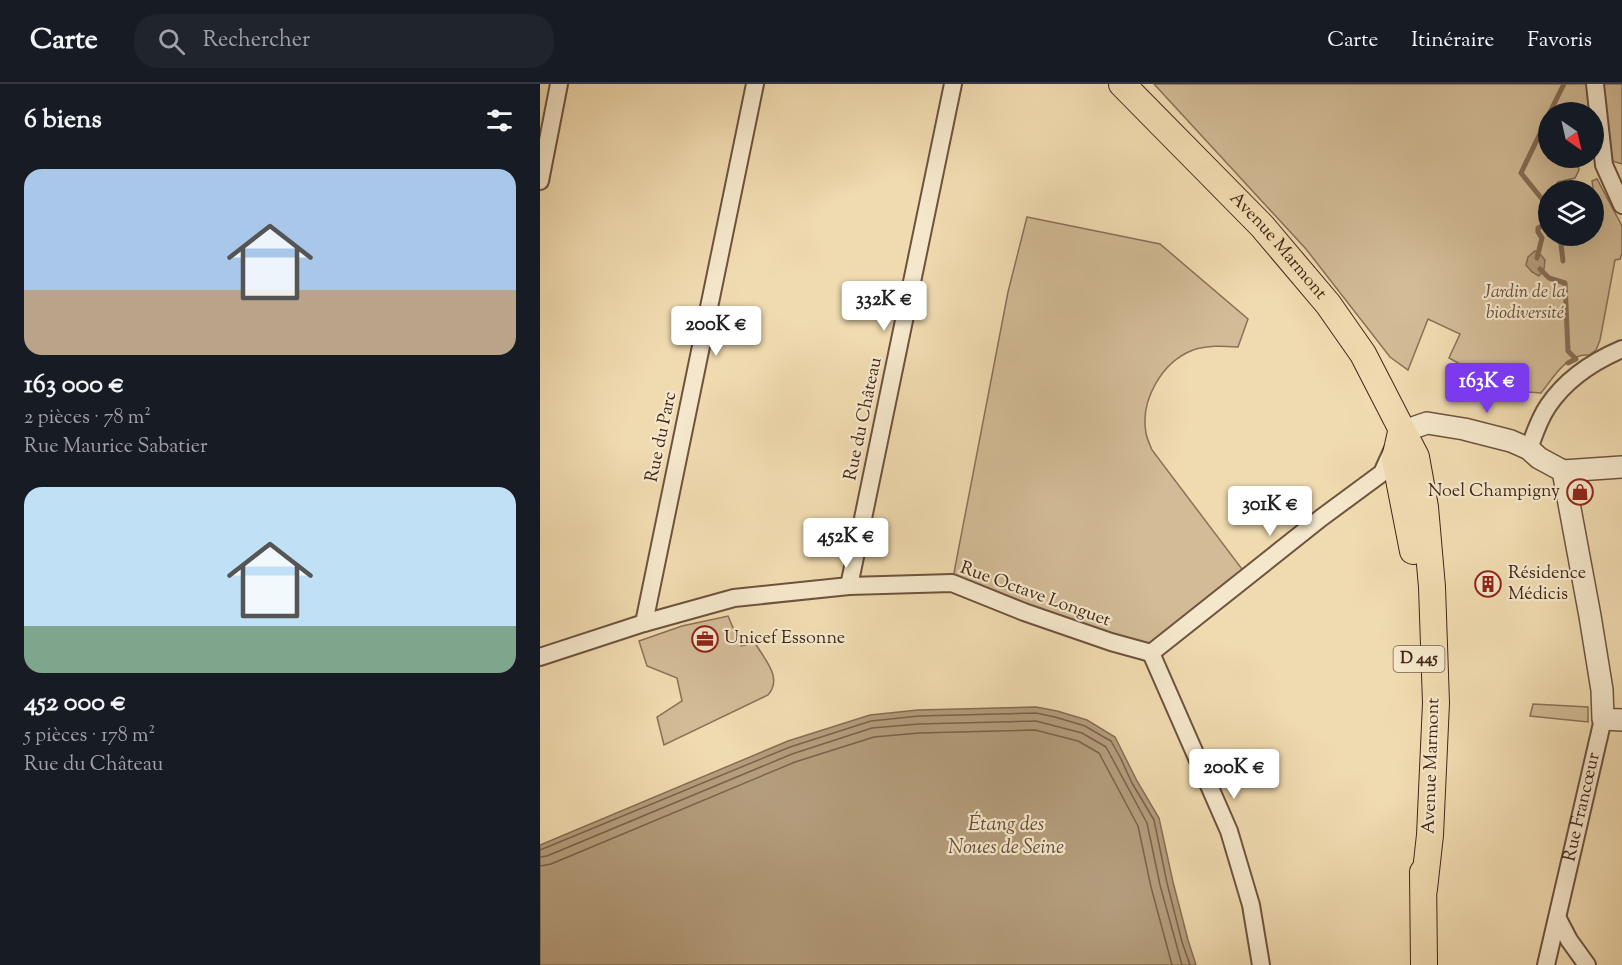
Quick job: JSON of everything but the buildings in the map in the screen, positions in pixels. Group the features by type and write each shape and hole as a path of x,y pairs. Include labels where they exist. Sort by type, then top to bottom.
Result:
{"main road":[{"name":"Avenue Marmont","path":"1122,84 1262,226 1321,295 1363,354 1387,399 1401,432 1416,457 1425,507 1432,587 1436,703 1430,835 1424,890"},
{"name":"Avenue Marmont","path":"1401,432 1395,459 1389,472 1406,509 1417,578 1420,717 1419,811 1424,890 1424,965"},
{"name":"D 445","path":"1389,472 1412,486 1425,520"}],"street":[{"path":"540,181 559,84"},
{"name":"Rue du Parc","path":"644,622 755,84"},
{"name":"Rue du Château","path":"849,586 953,84"},
{"path":"1595,84 1604,165 1622,205"},
{"path":"1529,449 1542,415 1552,400 1592,363 1622,349"},
{"path":"1401,432 1427,423 1494,436 1529,449 1539,458 1563,471 1622,467"},
{"name":"Rue Francœur","path":"1546,965 1613,720 1612,690 1563,471"},
{"path":"1261,965 1251,905 1229,831 1151,653 1321,518 1389,472"},
{"name":"Rue Octave Longuet","path":"540,657 644,622 734,598 849,586 951,583 1024,612 1111,642 1151,653"},
{"path":"1558,919 1569,940 1587,965"}],"green space":[{"name":"Jardin de la biodiversité","path":"1154,84 1622,84 1622,164 1604,158 1604,102 1538,102 1538,168 1579,168 1579,170 1575,178 1538,180 1538,246 1604,246 1604,192 1622,226 1622,253 1620,259 1615,260 1600,340 1596,350 1589,355 1581,355 1568,362 1556,373 1541,393 1512,391 1501,387 1449,358 1460,334 1428,319 1408,370 1390,357 1306,249"},
{"path":"1027,217 1160,244 1248,319 1238,347 1198,348 1172,363 1156,384 1146,408 1146,433 1152,450 1248,577 1151,653 952,583 1008,292"},
{"path":"728,616 741,646 755,643 767,662 773,676 772,689 768,695 664,745 657,717 682,701 677,678 647,666 639,641 682,626"},
{"path":"1533,704 1588,707 1588,722 1530,716"}],"water":[{"path":"1535,251 1545,260 1544,269 1539,276 1526,265 1528,257"},
{"name":"Étang des Noues de Seine","path":"1036,707 1087,720 1115,737 1159,818 1173,882 1196,965 540,965 540,845 788,741 870,715 918,710"}],"waterway":[{"path":"1555,102 1564,84"},
{"path":"1537,258 1542,238 1538,228 1548,223 1542,199 1521,173 1538,138"},
{"path":"1561,246 1563,261"},
{"path":"1540,269 1549,278 1565,283 1568,351 1576,359 1568,363"}],"place":[{"name":"Noel Champigny","path":"1580,492"},
{"name":"Résidence Médicis","path":"1488,584"},
{"name":"Unicef Essonne","path":"705,639"}]}
